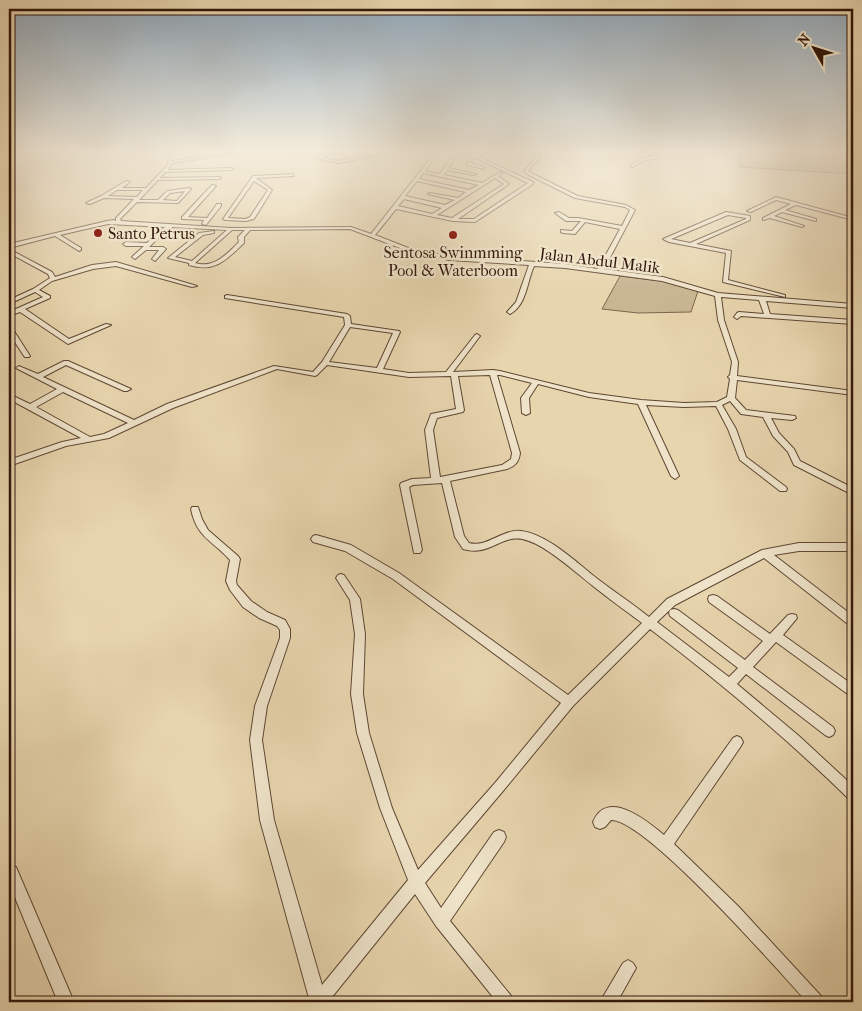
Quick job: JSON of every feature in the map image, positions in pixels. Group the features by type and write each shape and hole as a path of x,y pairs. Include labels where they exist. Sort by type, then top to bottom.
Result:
{"street":[{"path":"88,203 103,197"},
{"path":"106,197 178,202 182,197"},
{"path":"157,201 162,197"},
{"path":"204,197 184,218 207,219"},
{"path":"240,197 225,218 236,220 252,218 266,197"},
{"path":"373,235 403,197"},
{"path":"404,197 446,207"},
{"path":"424,202 428,197"},
{"path":"448,197 458,199"},
{"path":"432,216 461,197"},
{"path":"453,220 488,197"},
{"path":"395,207 432,216 470,222 510,197"},
{"path":"578,197 632,209 624,228 600,271"},
{"path":"749,211 776,198 853,219"},
{"path":"119,221 137,199"},
{"path":"796,203 768,218 802,226"},
{"path":"201,228 219,205"},
{"path":"473,207 490,211"},
{"path":"782,211 814,220"},
{"path":"557,213 568,220 584,220 624,228"},
{"path":"691,244 750,218 736,213 728,213 666,237 669,240 730,253 725,281 804,302"},
{"path":"191,262 229,231 236,220"},
{"path":"563,231 575,232 584,220"},
{"name":"Jalan Abdul Malik","path":"9,246 107,222 119,221 168,227 229,231 342,227 373,235 410,250 429,254 663,279 718,295 853,306"},
{"path":"135,257 168,227"},
{"path":"229,231 201,234 171,258 191,262 194,266 209,267 217,264 242,242 241,237 249,229"},
{"path":"56,235 79,249"},
{"path":"9,240 16,244"},
{"path":"126,244 163,250"},
{"path":"154,259 170,244"},
{"path":"9,251 50,274 53,278 50,280"},
{"path":"9,302 35,290 50,280 92,267 116,264 194,286"},
{"path":"510,312 521,301 526,275 532,264"},
{"path":"9,314 48,297 35,290"},
{"path":"718,295 721,320 736,362 732,377 731,398 744,412 792,418"},
{"path":"9,463 65,444 106,436 170,406 276,367 315,374 325,363 348,325 347,316 227,296"},
{"path":"762,299 768,316"},
{"path":"20,309 68,342 108,325"},
{"path":"737,318 739,314 853,322"},
{"path":"348,325 397,332 379,372"},
{"path":"10,331 27,356"},
{"path":"477,336 451,374 460,410 434,416 429,430 441,480 460,537 466,546 479,548 508,535 528,536 650,622 810,752 853,795"},
{"path":"38,377 66,362 126,389"},
{"path":"325,363 409,375 493,372 589,395 641,402 684,405 718,404 731,398"},
{"path":"19,368 134,423"},
{"path":"417,550 404,485 412,482 441,480 504,467 514,463 516,459 516,453 493,372"},
{"path":"732,377 853,393"},
{"path":"526,413 525,398 536,382"},
{"path":"31,407 63,389"},
{"path":"9,396 90,440"},
{"path":"641,402 675,476"},
{"path":"718,404 732,429 743,458 783,489"},
{"path":"766,415 797,463 853,492"},
{"path":"195,510 197,524 208,537 235,559 233,587 247,604 281,623 285,629 285,638 260,706 256,740 267,820 318,1002"},
{"path":"316,539 348,548 396,576 568,702"},
{"path":"318,1002 416,882 499,787 568,702 650,622 683,594 765,554 799,547 853,547"},
{"path":"765,554 853,622"},
{"path":"341,578 354,599 358,617 360,634 357,694 363,733 386,808 416,882 440,921 507,1002"},
{"path":"713,599 853,691"},
{"path":"674,613 829,731"},
{"path":"729,685 792,618"},
{"path":"665,845 737,742"},
{"path":"600,822 609,813 614,813 636,824 665,845 750,928 817,1002"},
{"path":"440,921 499,837"},
{"path":"11,872 66,1002"},
{"path":"608,1002 628,968"}],"shaded area":[{"path":"620,276 662,281 698,291 691,312 638,313 602,309"}],"place":[{"name":"Santo Petrus","path":"98,233"},
{"name":"Sentosa Swinmming Pool & Waterboom","path":"453,235"}]}
